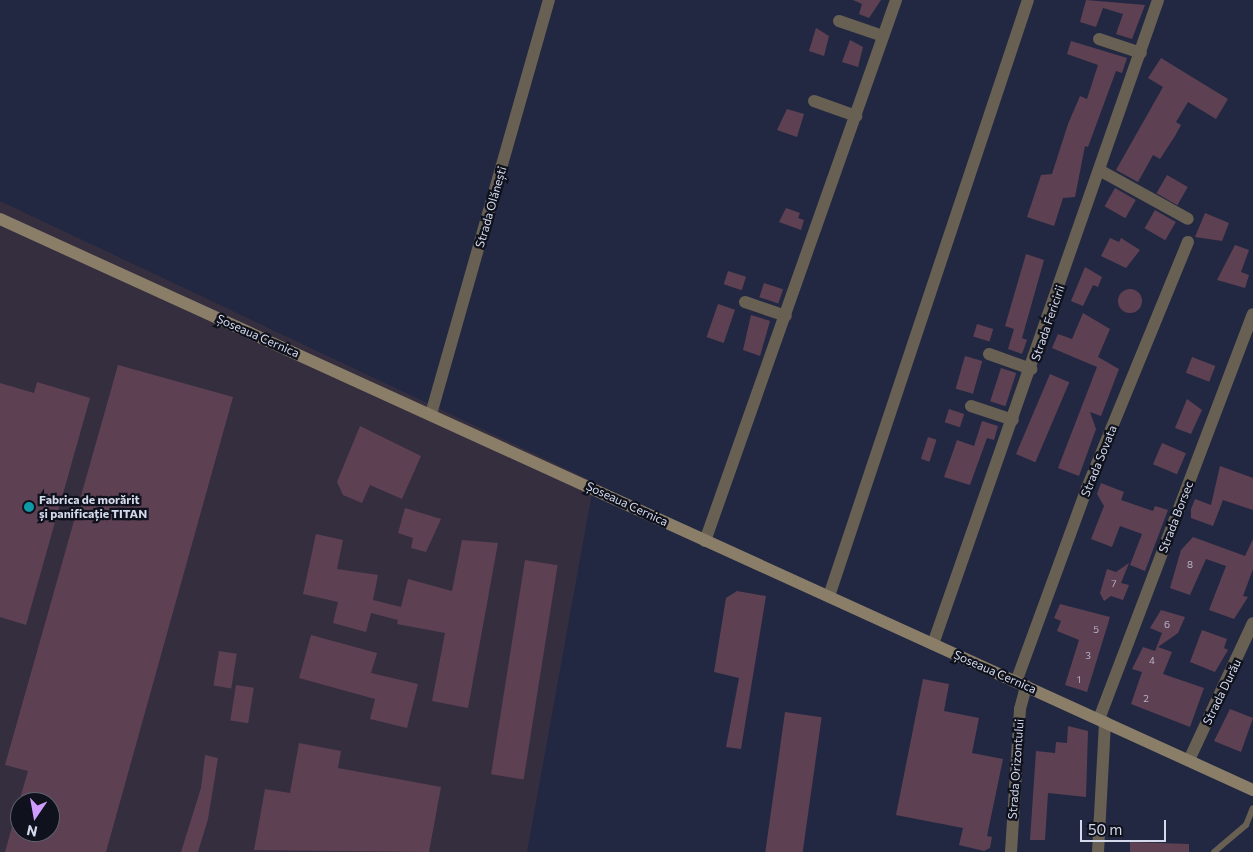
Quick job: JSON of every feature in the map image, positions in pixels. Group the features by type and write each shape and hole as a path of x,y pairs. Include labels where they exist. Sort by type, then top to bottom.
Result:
{"street":[{"name":"Strada Olănești","path":"431,414 549,0"},
{"path":"705,540 786,316 896,0"},
{"path":"829,596 1028,0"},
{"name":"Strada Fericirii","path":"933,644 1101,172 1158,0"},
{"path":"839,21 883,36"},
{"path":"1099,39 1140,53"},
{"path":"814,102 856,116"},
{"path":"1101,172 1188,218"},
{"name":"Șoseaua Cernica","path":"0,219 1253,790"},
{"name":"Strada Sovata","path":"1021,684 1088,488 1188,242"},
{"path":"745,302 786,316"},
{"name":"Strada Borsec","path":"1098,852 1102,721 1253,314"},
{"path":"989,354 1031,369"},
{"path":"971,406 1013,420"},
{"name":"Strada Durău","path":"1189,760 1253,623"},
{"name":"Strada Orizontului","path":"1011,852 1021,684"}],"lane":[{"path":"1214,852 1246,825 1253,808"}],"shaded area":[{"path":"0,201 594,482 527,852 0,852"}],"building":[{"path":"853,0 881,0 869,18 859,14 862,4"},
{"path":"1086,0 1145,5 1132,39 1116,34 1123,14 1103,8 1096,27 1080,22"},
{"path":"816,28 829,36 824,56 809,51"},
{"path":"850,40 863,47 858,67 842,62"},
{"path":"1071,41 1127,58 1122,73 1116,71 1088,147 1085,146 1075,197 1063,198 1054,226 1027,217 1041,175 1052,174 1068,124 1080,96 1087,99 1098,65 1067,54"},
{"path":"1161,58 1228,99 1216,119 1188,102 1176,122 1181,125 1175,136 1160,159 1153,155 1138,182 1116,170 1163,87 1148,78"},
{"path":"787,109 804,114 797,137 777,130"},
{"path":"1167,175 1188,187 1177,205 1156,193"},
{"path":"1115,188 1136,200 1125,218 1104,206"},
{"path":"786,208 800,213 798,218 804,220 801,230 779,222"},
{"path":"1155,210 1176,222 1165,240 1144,228"},
{"path":"1205,213 1229,223 1222,241 1195,237"},
{"path":"1110,238 1119,242 1121,238 1140,250 1126,268 1101,256"},
{"path":"1235,245 1249,250 1241,272 1249,275 1245,288 1217,280"},
{"path":"1026,254 1044,260 1022,338 1027,340 1022,354 1008,349 1014,329 1005,326"},
{"path":"1085,267 1102,277 1098,287 1093,285 1083,306 1071,301"},
{"path":"728,271 746,277 742,290 724,284"},
{"path":"764,283 783,289 778,303 759,297"},
{"path":"1130,289 1135,290 1141,296 1141,306 1135,312 1130,313 1125,312 1119,306 1118,301 1119,296 1125,290"},
{"path":"718,304 735,310 724,343 707,337"},
{"path":"1083,313 1110,329 1098,357 1119,369 1101,416 1090,412 1096,429 1079,476 1058,468 1097,367 1052,348 1058,334 1072,339"},
{"path":"751,315 770,321 760,356 743,350"},
{"path":"977,324 993,329 989,341 973,336"},
{"path":"965,356 982,361 973,394 956,389"},
{"path":"1192,357 1215,366 1209,382 1186,373"},
{"path":"118,365 233,397 106,852 5,852 10,834 10,842 60,842 60,792 22,792 28,771 5,765"},
{"path":"1001,368 1016,373 1005,406 990,401"},
{"path":"1050,374 1069,382 1035,462 1016,454"},
{"name":"Fabrica de morărit și panificație TITAN","path":"37,382 90,398 26,625 0,617 0,383 34,393"},
{"path":"1187,399 1202,410 1191,434 1175,428"},
{"path":"949,409 964,414 960,427 945,422"},
{"path":"982,421 998,426 994,440 987,438 970,485 944,477 957,440 974,446"},
{"path":"360,426 421,456 402,499 370,485 362,503 343,495 337,482"},
{"path":"928,437 937,440 929,462 921,459"},
{"path":"1162,443 1186,453 1177,474 1153,464"},
{"path":"1220,466 1253,478 1253,510 1223,500 1213,526 1191,518 1191,509 1195,499 1211,505"},
{"path":"1101,483 1124,492 1121,500 1153,511 1155,506 1168,510 1145,571 1130,565 1142,534 1120,526 1112,547 1091,539 1104,506 1097,494"},
{"path":"405,508 441,519 426,552 411,548 413,538 398,533"},
{"path":"316,534 343,540 337,569 378,575 373,600 401,607 408,579 452,591 462,540 498,543 468,708 432,701 445,633 397,624 398,620 371,613 366,632 333,623 338,602 303,594"},
{"path":"1193,537 1245,556 1253,539 1253,569 1243,596 1248,597 1234,619 1209,610 1226,566 1206,559 1190,595 1170,588 1181,550"},
{"path":"525,560 558,565 524,779 491,774"},
{"path":"1129,563 1121,583 1129,585 1123,600 1111,596 1104,601 1100,593 1107,569 1116,572"},
{"path":"737,591 766,596 741,749 726,747 739,678 714,672 726,598"},
{"path":"1060,604 1110,617 1087,692 1065,685 1079,640 1057,631 1061,621 1054,618"},
{"path":"1161,610 1185,617 1178,633 1158,647 1172,652 1163,674 1204,688 1190,727 1131,704 1142,672 1132,669 1143,647 1155,651 1162,633 1150,628"},
{"path":"1202,630 1227,639 1224,648 1228,650 1215,672 1190,662"},
{"path":"311,635 377,653 371,673 418,684 407,728 370,719 375,699 299,678"},
{"path":"219,651 237,654 231,688 214,686"},
{"path":"923,679 949,684 944,711 979,718 972,753 1003,759 987,836 992,837 990,848 984,851 959,845 963,828 896,815"},
{"path":"236,685 254,688 248,723 230,721"},
{"path":"1230,709 1253,718 1241,752 1214,741"},
{"path":"785,712 822,717 803,852 765,852"},
{"path":"1068,726 1088,731 1086,797 1048,793 1045,840 1030,840 1036,751 1055,753 1056,742 1067,743"},
{"path":"299,743 341,751 338,768 441,787 429,852 254,850 265,789 290,793"},
{"path":"205,755 218,758 208,819 198,852 181,852 201,788"},
{"path":"1130,842 1189,844 1189,852 1130,852"}],"place":[{"name":"Fabrica de morărit și panificație TITAN","path":"29,507"}]}
